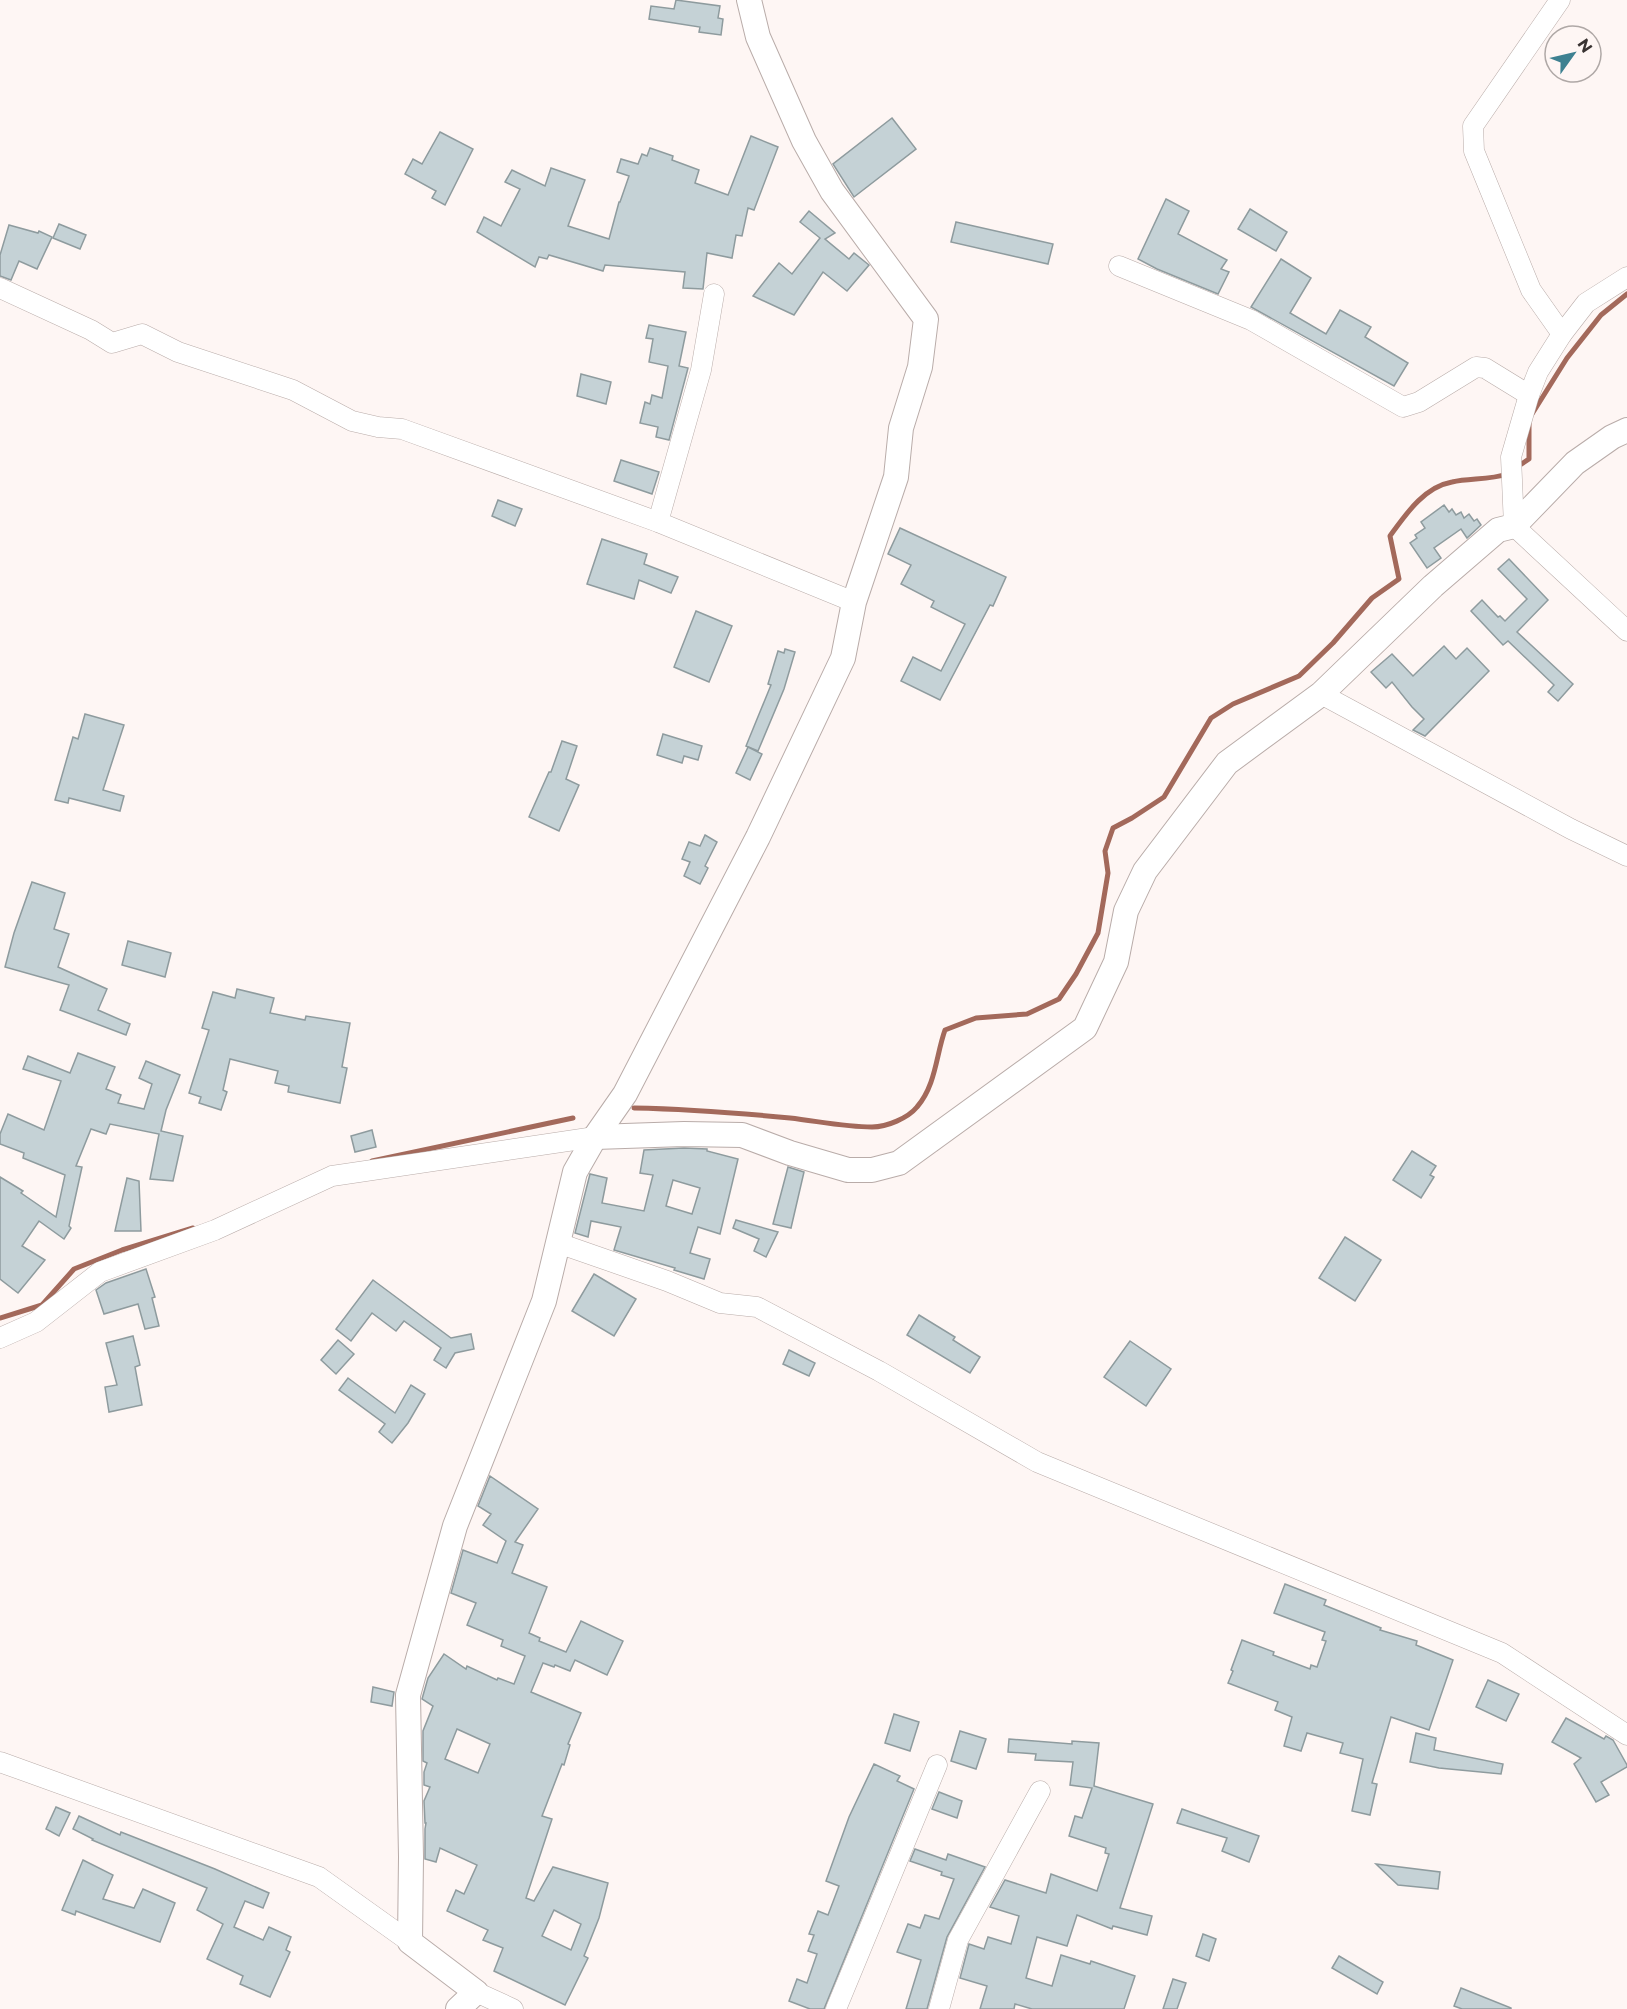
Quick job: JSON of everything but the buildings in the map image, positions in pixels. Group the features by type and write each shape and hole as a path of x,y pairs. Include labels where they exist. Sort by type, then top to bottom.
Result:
{"street":[{"path":"410,1942 408,1695 455,1526 544,1301 575,1172 595,1137 625,1094 758,837 843,658 854,602 896,477 901,428 920,366 926,320 832,191 810,151 758,37 749,0"},
{"path":"1560,0 1473,126 1474,152 1531,290 1562,334"},
{"path":"1119,266 1251,320 1403,406 1419,402 1476,367 1485,368 1529,395"},
{"path":"1627,277 1586,303 1562,334 1538,372 1511,458 1514,518 1627,631"},
{"path":"0,288 91,330 112,343 142,334 178,352 293,390 352,421 378,427 402,429 658,522 854,602"},
{"path":"658,522 701,370 714,294"},
{"path":"0,1338 36,1322 100,1272 214,1230 332,1176 595,1137 684,1134 742,1135 790,1153 848,1170 872,1170 899,1162 1085,1028 1116,962 1126,911 1145,871 1227,763 1321,694 1433,586 1575,463 1612,437 1627,430"},
{"path":"1321,694 1570,829 1627,856"},
{"path":"558,1244 667,1281 720,1303 757,1307 879,1371 1037,1462 1502,1653 1627,1735"},
{"path":"0,1762 319,1877 476,1992 513,2009"},
{"path":"836,2009 937,1765"},
{"path":"939,2009 958,1940 1040,1791"},
{"path":"458,2009 476,1992"}],"waterway":[{"path":"1532,414 1567,358 1601,315 1627,294"},
{"path":"1517,467 1529,459 1529,423"},
{"path":"634,1108 732,1113 872,1127 890,1124 908,1115 917,1107 928,1089 945,1030 976,1018 1027,1014 1059,999 1076,974 1098,933 1108,873 1105,851 1113,828 1164,797 1211,718 1233,704 1299,676 1333,643 1372,598 1399,579 1390,536 1424,495 1452,482 1507,474"},
{"path":"372,1161 573,1118"},
{"path":"0,1318 42,1305 74,1269 122,1250 193,1228"}]}
